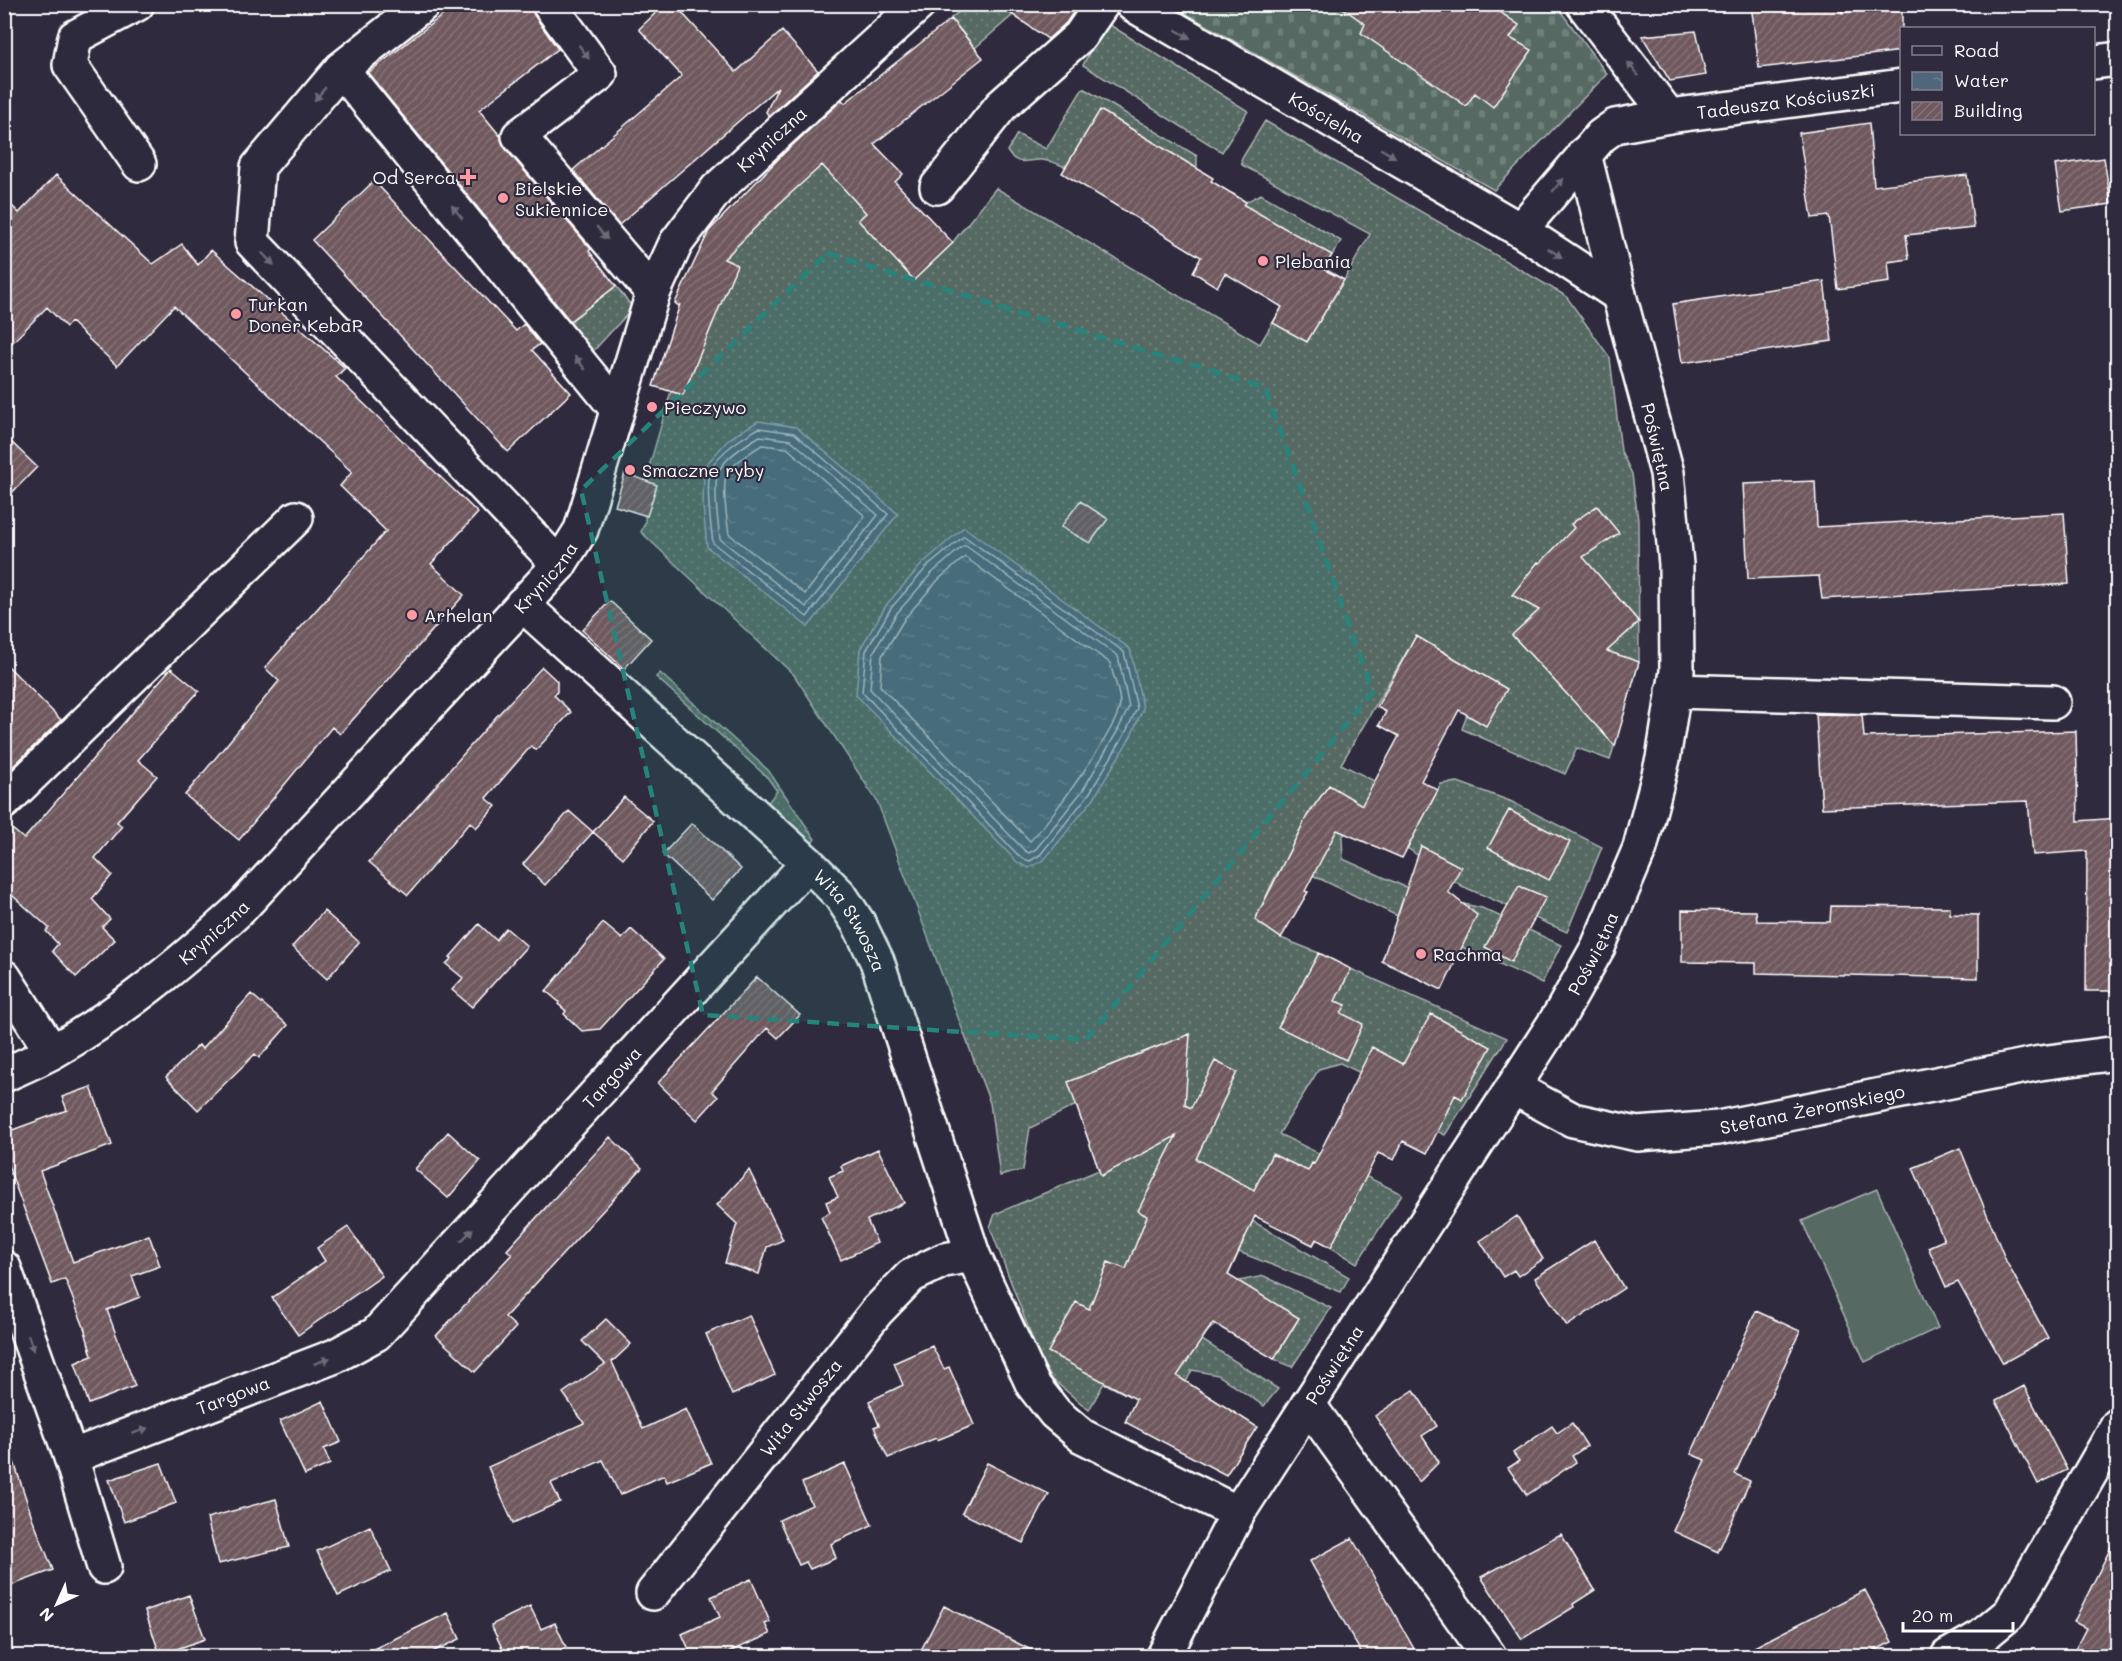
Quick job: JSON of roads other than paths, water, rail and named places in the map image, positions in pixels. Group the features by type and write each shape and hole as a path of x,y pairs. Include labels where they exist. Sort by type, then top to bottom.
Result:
{"street":[{"path":"137,4 75,37 70,65 139,164"},
{"path":"423,4 341,69 258,167 252,242 559,566"},
{"path":"549,4 600,74 519,136 653,293"},
{"name":"Kryniczna","path":"4,1075 52,1052 129,1002 186,958 240,909 559,566 580,530 653,293 676,243 717,189 919,4"},
{"path":"937,187 1001,106 1080,36 1102,4"},
{"name":"Kościelna","path":"1132,4 1520,230 1619,295"},
{"path":"1520,230 1601,136 1615,126 1669,116 1583,4"},
{"path":"2095,62 2118,58"},
{"path":"341,69 617,409"},
{"name":"Tadeusza Kościuszki","path":"1669,116 1900,86"},
{"name":"Poświętna","path":"1164,1656 1238,1514 1561,1013 1598,947 1640,848 1663,759 1677,671 1676,564 1667,473 1584,154"},
{"path":"4,802 296,518"},
{"path":"522,604 808,864"},
{"path":"1673,691 2053,702"},
{"name":"Wita Stwosza","path":"808,864 840,895 859,924 876,961 973,1255 1032,1385 1055,1413 1082,1436 1238,1514"},
{"name":"Targowa","path":"71,1457 335,1356 376,1334 808,864"},
{"path":"4,977 52,1052"},
{"name":"Stefana Żeromskiego","path":"1514,1088 1573,1120 1637,1134 1718,1128 2040,1063 2118,1053"},
{"name":"Wita Stwosza","path":"652,1593 877,1311 911,1276 944,1260 973,1255"},
{"path":"4,1268 71,1457 104,1567"},
{"path":"1308,1404 1489,1656"},
{"path":"1948,1656 1981,1637 2010,1613 2118,1425"}],"water":[{"path":"758,421 796,427 898,514 808,627 707,547 703,506 704,467 729,439"},
{"path":"964,527 1130,649 1143,708 1131,736 1094,798 1044,860 1029,868 1018,863 856,695 860,649 887,604 923,563"}],"place":[{"name":"Od Serca","path":"468,177"},
{"name":"Bielskie Sukiennice","path":"503,198"},
{"name":"Plebania","path":"1263,261"},
{"name":"Turkan Doner KebaP","path":"236,314"},
{"name":"Pieczywo","path":"652,407"},
{"name":"Smaczne ryby","path":"630,470"},
{"name":"Arhelan","path":"412,615"},
{"name":"Rachma","path":"1421,954"}]}
